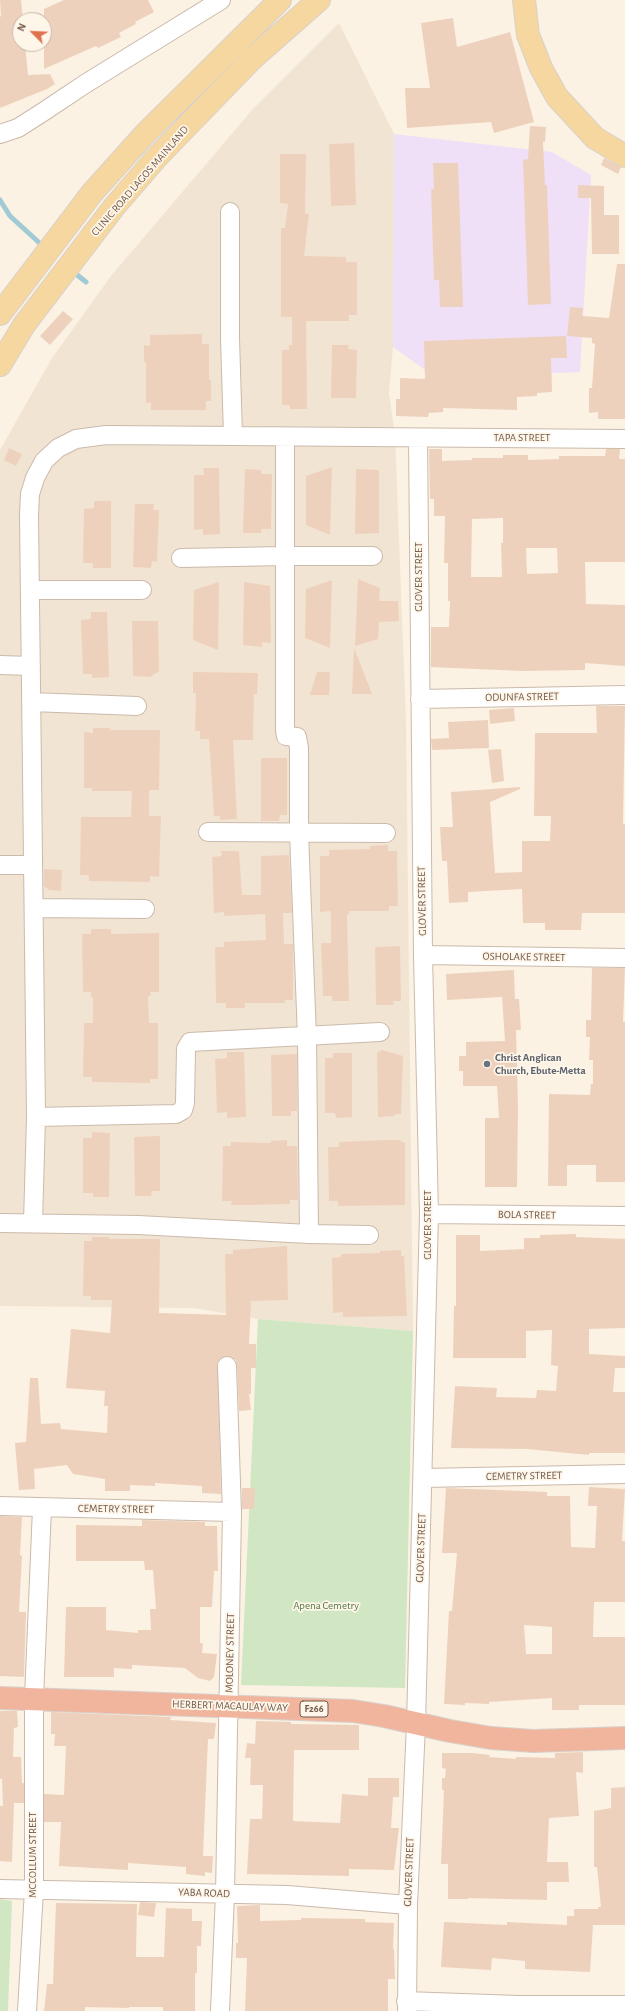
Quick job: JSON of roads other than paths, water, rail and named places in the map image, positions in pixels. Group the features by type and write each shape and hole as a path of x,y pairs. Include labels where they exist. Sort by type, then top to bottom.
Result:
{"highway":[{"name":"HERBERT MACAULAY WAY","path":"0,1698 34,1698 353,1711 491,1738 532,1741 625,1738"}],"main road":[{"path":"1,312 92,193 184,93 280,0"},
{"name":"CLINIC ROAD LAGOS MAINLAND","path":"0,365 24,325 114,207 158,156 253,58 319,0"},
{"path":"524,0 528,35 542,68 557,97 595,138 625,156"}],"street":[{"path":"0,134 18,128 85,84 221,0"},
{"path":"230,212 230,338 233,436"},
{"name":"TAPA STREET","path":"33,1223 36,1117 30,494 35,478 44,461 58,448 76,439 106,435 625,439"},
{"path":"285,437 285,730 286,736 298,737 299,833 307,1037 309,1234"},
{"name":"GLOVER STREET","path":"406,2006 408,1905 416,1724 429,1214 423,955 418,438"},
{"path":"181,558 373,556"},
{"path":"30,590 142,590"},
{"path":"0,665 31,666"},
{"name":"ODUNFA STREET","path":"420,699 625,695"},
{"path":"31,702 137,706"},
{"path":"208,832 386,833"},
{"path":"0,865 33,865"},
{"path":"34,908 145,909"},
{"name":"OSHOLAKE STREET","path":"423,955 625,958"},
{"path":"36,1117 176,1114 183,1110 185,1103 186,1049 190,1042 380,1032"},
{"name":"BOLA STREET","path":"429,1214 625,1216"},
{"path":"0,1223 138,1225 309,1234 369,1235"},
{"name":"MOLONEY STREET","path":"220,2011 225,1894 232,1512 227,1366"},
{"name":"CEMETRY STREET","path":"423,1478 625,1474"},
{"name":"CEMETRY STREET","path":"0,1506 232,1512"},
{"name":"MCCOLLUM STREET","path":"28,2011 34,1890 34,1698 42,1508"},
{"name":"YABA ROAD","path":"0,1889 287,1895 408,1905"},
{"path":"406,2006 625,2005"}],"waterway":[{"path":"0,200 10,216 45,248"},
{"path":"71,270 86,282"}],"place":[{"name":"Christ Anglican Church, Ebute-Metta","path":"487,1064"}],"park label":[{"name":"Apena Cemetry","path":"326,1606"}]}
